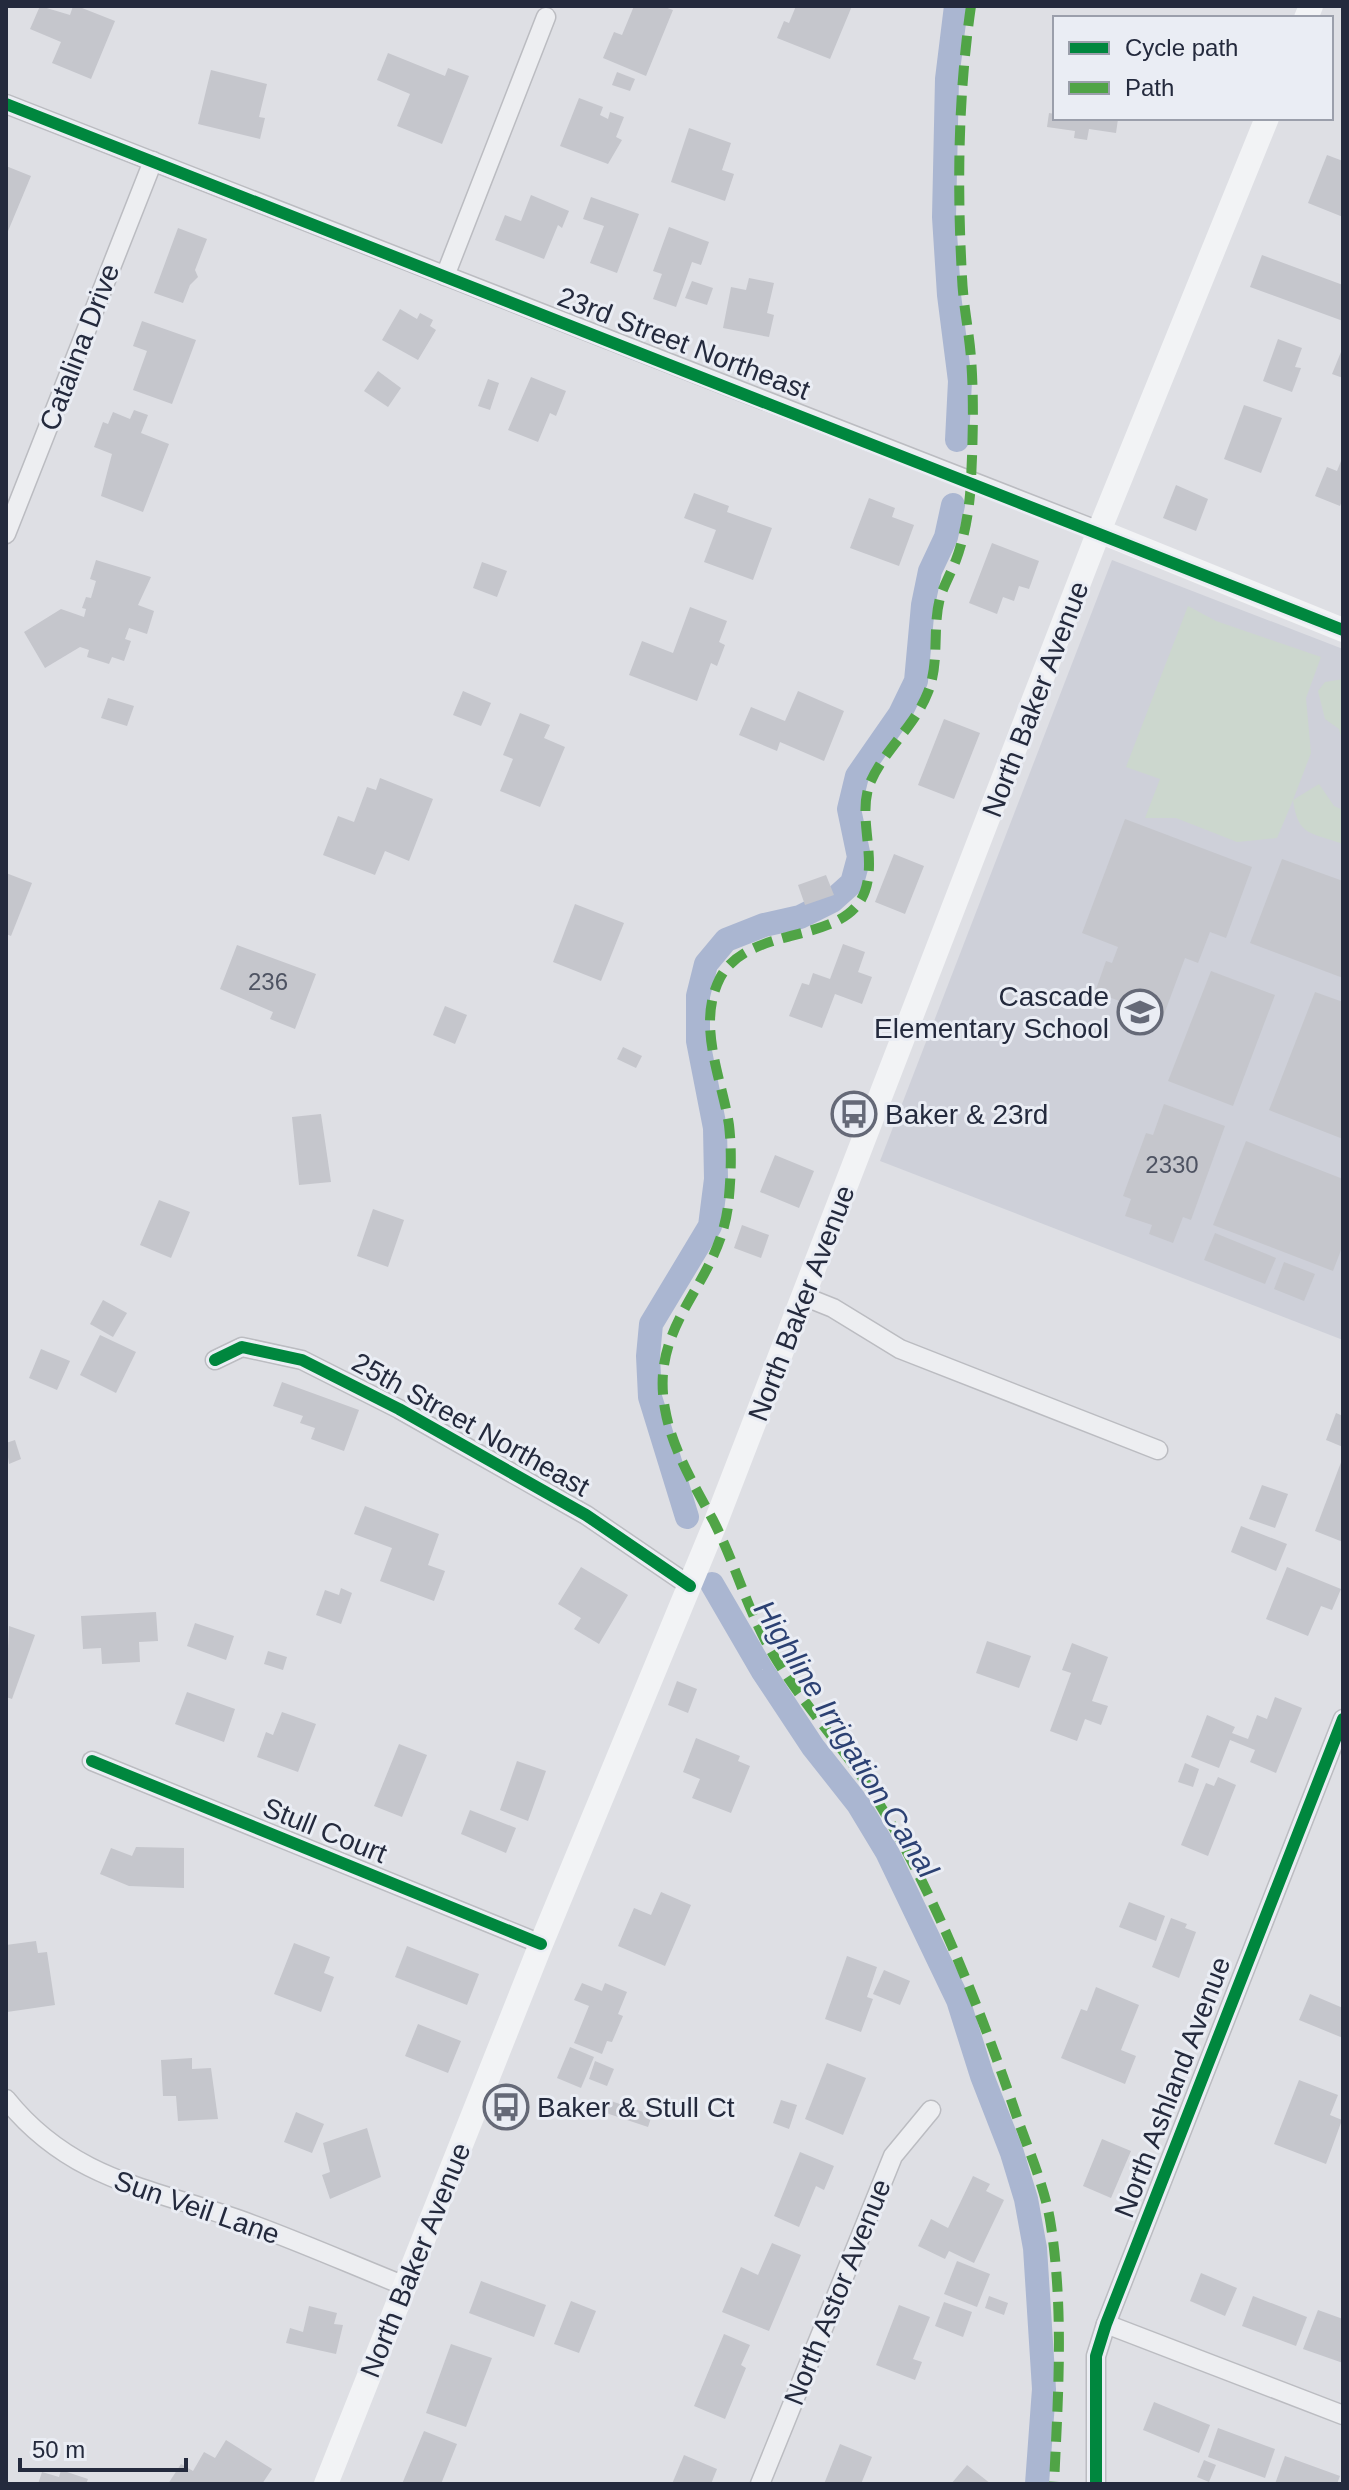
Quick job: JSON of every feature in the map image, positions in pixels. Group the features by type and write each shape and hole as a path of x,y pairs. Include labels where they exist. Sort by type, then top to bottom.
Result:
{"main road":[{"name":"North Baker Avenue","path":"326,2484 541,1944 690,1586 1099,531 1266,120"},
{"name":"23rd Street Northeast","path":"1099,531 1343,630"}],"street":[{"path":"445,276 546,17"},
{"name":"23rd Street Northeast","path":"6,104 1099,531"},
{"name":"Catalina Drive","path":"6,534 153,161"},
{"path":"803,1296 833,1308 900,1349 1158,1450"},
{"name":"25th Street Northeast","path":"215,1360 242,1347 302,1360 399,1409 586,1515 690,1586"},
{"name":"North Ashland Avenue","path":"1096,2484 1096,2356 1106,2324 1343,1719"},
{"name":"Stull Court","path":"92,1761 541,1944"},
{"name":"Sun Veil Lane","path":"6,2099 51,2142 86,2166 128,2186 240,2220 405,2286"},
{"name":"North Astor Avenue","path":"760,2484 893,2156 931,2110"},
{"path":"1106,2324 1343,2415"}],"shaded area":[{"name":"Cascade Elementary School","path":"1112,560 1343,649 1343,1340 880,1161"},
{"path":"1188,606 1216,621 1321,657 1306,698 1311,753 1277,838 1237,842 1176,818 1145,818 1160,779 1126,767"},
{"path":"1343,679 1343,744 1339,729 1325,719 1318,691 1325,682"},
{"path":"1319,784 1334,806 1343,810 1343,844 1314,835 1303,827 1298,821 1293,800"}],"building":[{"path":"40,6 70,15 73,6 77,6 115,21 91,79 52,63 61,42 30,29"},
{"path":"634,6 662,6 673,10 646,76 603,58 614,32 622,35"},
{"path":"796,6 852,6 830,59 777,38 784,21 789,23"},
{"path":"388,53 445,76 448,68 469,76 442,144 397,126 410,94 377,80"},
{"path":"211,70 267,84 259,117 265,118 260,139 198,124"},
{"path":"617,72 635,79 630,91 612,85"},
{"path":"579,98 603,107 600,115 608,119 610,112 624,117 616,137 622,140 608,164 560,146"},
{"path":"1049,113 1053,114 1053,120 1118,120 1116,133 1089,129 1087,140 1074,138 1075,131 1047,127"},
{"path":"689,128 731,143 722,170 734,174 725,201 671,182"},
{"path":"1327,155 1343,161 1343,217 1308,203"},
{"path":"6,166 31,176 6,236"},
{"path":"531,195 569,211 562,228 558,225 544,259 495,240 505,215 521,221"},
{"path":"591,197 639,214 617,273 590,263 604,226 583,219"},
{"path":"669,227 709,242 701,265 692,262 676,307 653,299 662,274 653,271"},
{"path":"178,228 207,239 195,270 198,277 190,285 183,303 154,293"},
{"path":"1262,255 1343,285 1343,321 1250,287"},
{"path":"749,278 774,283 767,313 774,315 769,337 723,328 731,287 746,290"},
{"path":"692,281 713,288 707,305 685,298"},
{"path":"400,309 417,319 420,313 433,320 430,326 436,330 418,360 382,340"},
{"path":"142,321 196,340 172,404 133,390 147,351 133,346"},
{"path":"1278,339 1302,348 1295,367 1301,368 1292,392 1263,381"},
{"path":"1343,347 1343,378 1332,374"},
{"path":"378,371 401,388 388,407 364,391"},
{"path":"531,377 566,391 556,416 550,413 538,442 508,430"},
{"path":"488,379 499,383 490,410 478,406"},
{"path":"1244,405 1282,418 1261,473 1224,459"},
{"path":"134,410 148,415 141,433 169,444 143,512 101,496 112,454 94,447 103,422 108,424 113,412 130,419"},
{"path":"1343,456 1343,498 1340,506 1315,496 1327,467 1337,471"},
{"path":"1176,485 1208,499 1196,531 1163,518"},
{"path":"694,493 729,506 727,512 772,528 753,580 704,562 716,530 684,518"},
{"path":"869,498 895,508 892,517 914,525 899,566 850,548"},
{"path":"992,543 1039,561 1029,589 1019,586 1014,601 1003,597 997,614 969,603"},
{"path":"96,560 151,577 138,605 154,611 147,634 129,628 125,639 131,641 124,661 112,657 109,664 87,657 89,650 80,647 45,668 24,632 61,609 84,617 86,609 82,608 86,597 91,598 96,581 90,579"},
{"path":"482,562 507,571 497,597 473,588"},
{"path":"690,607 727,621 719,642 725,645 717,666 711,663 697,701 629,675 642,641 673,653"},
{"path":"463,691 491,703 481,726 453,715"},
{"path":"798,691 844,711 824,761 780,742 777,751 739,735 751,707 785,721"},
{"path":"108,698 134,706 127,726 101,718"},
{"path":"520,713 550,725 544,738 565,747 540,807 500,791 513,759 503,755"},
{"path":"944,719 980,733 954,799 918,785"},
{"path":"380,778 433,799 409,861 385,851 375,875 323,855 338,816 354,822 367,787 376,790"},
{"path":"1125,819 1252,867 1226,938 1210,932 1198,963 1185,958 1163,1017 1095,992 1106,961 1112,963 1118,947 1082,933"},
{"path":"894,854 924,866 905,914 875,902"},
{"path":"1282,859 1343,881 1343,978 1250,943"},
{"path":"6,873 32,883 11,936 6,934"},
{"path":"826,875 834,895 805,905 798,885"},
{"path":"575,904 624,923 601,981 553,962"},
{"path":"843,944 865,952 858,972 872,977 862,1004 835,994 822,1028 789,1016 802,983 809,985 813,973 830,979"},
{"path":"237,945 316,974 295,1029 270,1019 273,1012 220,989"},
{"path":"1211,971 1275,995 1233,1106 1168,1081"},
{"path":"1315,992 1343,1002 1343,1139 1269,1110"},
{"path":"445,1006 467,1015 455,1044 433,1035"},
{"path":"623,1047 642,1056 636,1068 617,1059"},
{"path":"1164,1104 1225,1126 1191,1220 1183,1217 1173,1243 1149,1234 1152,1225 1125,1216 1131,1199 1123,1196 1146,1133 1153,1135"},
{"path":"321,1114 331,1182 299,1185 292,1117"},
{"path":"1246,1141 1343,1179 1343,1245 1333,1271 1213,1225"},
{"path":"775,1155 814,1171 799,1208 760,1192"},
{"path":"159,1200 190,1212 171,1258 140,1245"},
{"path":"373,1209 404,1220 388,1267 357,1256"},
{"path":"742,1225 769,1235 761,1258 734,1248"},
{"path":"1215,1233 1276,1258 1265,1284 1204,1260"},
{"path":"1284,1262 1315,1274 1304,1301 1274,1289"},
{"path":"103,1300 127,1313 113,1337 90,1324"},
{"path":"100,1335 136,1352 116,1393 80,1375"},
{"path":"41,1349 70,1361 57,1390 29,1378"},
{"path":"282,1382 359,1410 344,1451 311,1439 315,1428 300,1423 303,1416 273,1406"},
{"path":"1336,1413 1343,1416 1343,1447 1326,1440"},
{"path":"15,1440 21,1459 9,1464 6,1443"},
{"path":"1343,1457 1343,1542 1315,1531"},
{"path":"1262,1485 1288,1494 1275,1528 1249,1519"},
{"path":"365,1506 439,1534 428,1565 445,1571 434,1601 380,1581 392,1548 354,1534"},
{"path":"1241,1526 1287,1544 1276,1571 1231,1552"},
{"path":"581,1567 628,1595 599,1644 574,1629 581,1618 558,1604"},
{"path":"1287,1567 1341,1589 1332,1610 1321,1606 1308,1636 1266,1619"},
{"path":"341,1588 352,1593 341,1624 316,1615 325,1590 339,1595"},
{"path":"156,1612 158,1641 139,1642 140,1662 102,1664 101,1648 83,1649 81,1616"},
{"path":"195,1623 234,1636 226,1660 187,1646"},
{"path":"9,1626 35,1635 12,1699 6,1697"},
{"path":"987,1641 1031,1656 1019,1688 976,1673"},
{"path":"1072,1643 1108,1657 1092,1701 1108,1706 1101,1725 1085,1719 1077,1741 1050,1731 1071,1673 1062,1670"},
{"path":"268,1651 287,1657 283,1670 264,1664"},
{"path":"677,1681 697,1689 688,1713 668,1705"},
{"path":"187,1692 235,1709 224,1742 175,1724"},
{"path":"1275,1697 1302,1708 1276,1773 1250,1762 1255,1750 1230,1740 1219,1768 1191,1757 1207,1715 1235,1727 1232,1733 1248,1739 1257,1715 1267,1719"},
{"path":"282,1712 316,1724 298,1772 257,1757 266,1732 273,1735"},
{"path":"696,1738 740,1756 738,1761 750,1766 731,1813 692,1798 700,1779 683,1772"},
{"path":"399,1744 427,1755 402,1817 374,1806"},
{"path":"517,1761 546,1771 528,1821 500,1810"},
{"path":"1185,1763 1199,1769 1193,1787 1178,1782"},
{"path":"1218,1777 1236,1785 1208,1856 1181,1845 1206,1783 1214,1786"},
{"path":"470,1810 516,1828 506,1853 461,1834"},
{"path":"136,1847 184,1848 184,1888 129,1886 100,1874 111,1848 132,1856"},
{"path":"661,1892 691,1905 665,1966 618,1946 634,1908 651,1915"},
{"path":"1129,1902 1165,1916 1156,1941 1119,1927"},
{"path":"1171,1918 1187,1924 1185,1928 1196,1932 1179,1978 1152,1967"},
{"path":"36,1941 38,1953 47,1952 55,2005 7,2012 6,1945"},
{"path":"294,1943 330,1957 324,1973 334,1977 321,2012 274,1994"},
{"path":"407,1946 479,1974 467,2005 395,1977"},
{"path":"847,1956 877,1967 867,1997 873,1999 861,2032 825,2019"},
{"path":"884,1970 910,1981 900,2005 873,1994"},
{"path":"582,1983 602,1991 605,1983 627,1992 618,2014 623,2016 612,2042 607,2041 602,2054 574,2043 589,2006 574,2000"},
{"path":"1096,1987 1139,2005 1121,2050 1136,2056 1125,2084 1061,2058 1081,2009 1087,2011"},
{"path":"1310,1994 1343,2008 1343,2038 1299,2020"},
{"path":"418,2024 461,2041 448,2073 405,2056"},
{"path":"570,2047 594,2057 581,2088 557,2078"},
{"path":"192,2058 192,2069 211,2068 218,2119 178,2121 176,2096 163,2096 161,2060"},
{"path":"595,2061 614,2069 607,2086 589,2079"},
{"path":"827,2063 866,2078 843,2135 805,2119"},
{"path":"1299,2080 1338,2095 1330,2115 1342,2120 1326,2164 1274,2144"},
{"path":"781,2100 797,2105 789,2129 773,2123"},
{"path":"611,2101 652,2115 648,2127 606,2113"},
{"path":"296,2112 324,2124 312,2153 284,2142"},
{"path":"367,2128 381,2177 330,2199 322,2175 330,2172 323,2143"},
{"path":"1102,2139 1131,2151 1111,2198 1083,2186"},
{"path":"800,2152 834,2166 824,2190 816,2186 799,2227 774,2216"},
{"path":"973,2176 990,2184 986,2191 1004,2200 974,2263 949,2251 945,2259 918,2246 931,2219 948,2228"},
{"path":"772,2243 801,2255 769,2331 722,2312 741,2267 758,2275"},
{"path":"957,2261 990,2274 977,2307 944,2294"},
{"path":"1201,2273 1237,2288 1225,2316 1190,2301"},
{"path":"481,2281 546,2305 534,2337 469,2313"},
{"path":"989,2296 1008,2303 1004,2315 985,2308"},
{"path":"1253,2296 1307,2317 1296,2346 1242,2326"},
{"path":"571,2301 596,2311 579,2353 554,2344"},
{"path":"944,2302 972,2312 963,2337 935,2326"},
{"path":"899,2305 930,2317 913,2359 922,2362 915,2380 876,2365"},
{"path":"309,2306 337,2313 334,2324 343,2325 336,2354 286,2343 290,2328 303,2332"},
{"path":"1318,2310 1343,2319 1343,2363 1303,2349"},
{"path":"724,2334 750,2345 741,2365 746,2368 725,2419 694,2406"},
{"path":"451,2344 492,2358 466,2427 426,2413"},
{"path":"1154,2402 1210,2425 1199,2453 1143,2430"},
{"path":"1218,2428 1275,2449 1265,2478 1208,2457"},
{"path":"424,2431 457,2444 441,2484 402,2484"},
{"path":"226,2440 272,2469 262,2484 168,2484 181,2464 193,2471 204,2452 215,2458"},
{"path":"840,2444 872,2457 861,2484 824,2484"},
{"path":"684,2455 717,2469 711,2484 672,2484"},
{"path":"1285,2456 1340,2476 1337,2484 1275,2484"},
{"path":"1204,2460 1216,2465 1209,2482 1197,2477"},
{"path":"967,2465 991,2484 951,2484"},
{"path":"61,2470 88,2479 86,2484 38,2484 42,2472 59,2477"}],"waterway":[{"name":"Highline Irrigation Canal","path":"956,6 947,79 944,217 949,295 960,381 957,440"},
{"name":"Highline Irrigation Canal","path":"687,1517 650,1397 648,1356 651,1324 710,1226 716,1179 715,1128 698,1041 698,996 706,964 726,940 764,925 800,917 832,901 852,883 859,857 849,809 857,776 900,714 916,681 923,605 930,571 946,537 953,505"},
{"name":"Highline Irrigation Canal","path":"712,1584 762,1670 813,1747 858,1804 887,1852 958,2000 982,2076 1012,2153 1026,2199 1035,2248 1044,2389 1037,2484"}],"marked path":[{"path":"971,6 963,73 959,175 960,243 973,388 970,490 962,541 940,598 932,681 915,716 870,783 865,809 868,878 865,891 855,908 838,920 818,928 752,949 734,961 720,978 713,996 710,1033 731,1145 728,1206 712,1259 675,1328 663,1379 665,1409 673,1438 721,1537 765,1640 784,1672 862,1777 909,1857 970,1990 1033,2161 1049,2213 1058,2290 1054,2484"}],"cycle path":[{"path":"6,104 1343,630"},
{"path":"215,1360 242,1347 302,1360 399,1409 586,1515 690,1586"},
{"path":"1096,2484 1096,2356 1106,2324 1343,1719"},
{"path":"92,1761 541,1944"}],"place":[{"name":"Cascade Elementary School","path":"1140,1012"},
{"name":"Baker & 23rd","path":"854,1114"},
{"name":"Baker & Stull Ct","path":"506,2107"}]}
